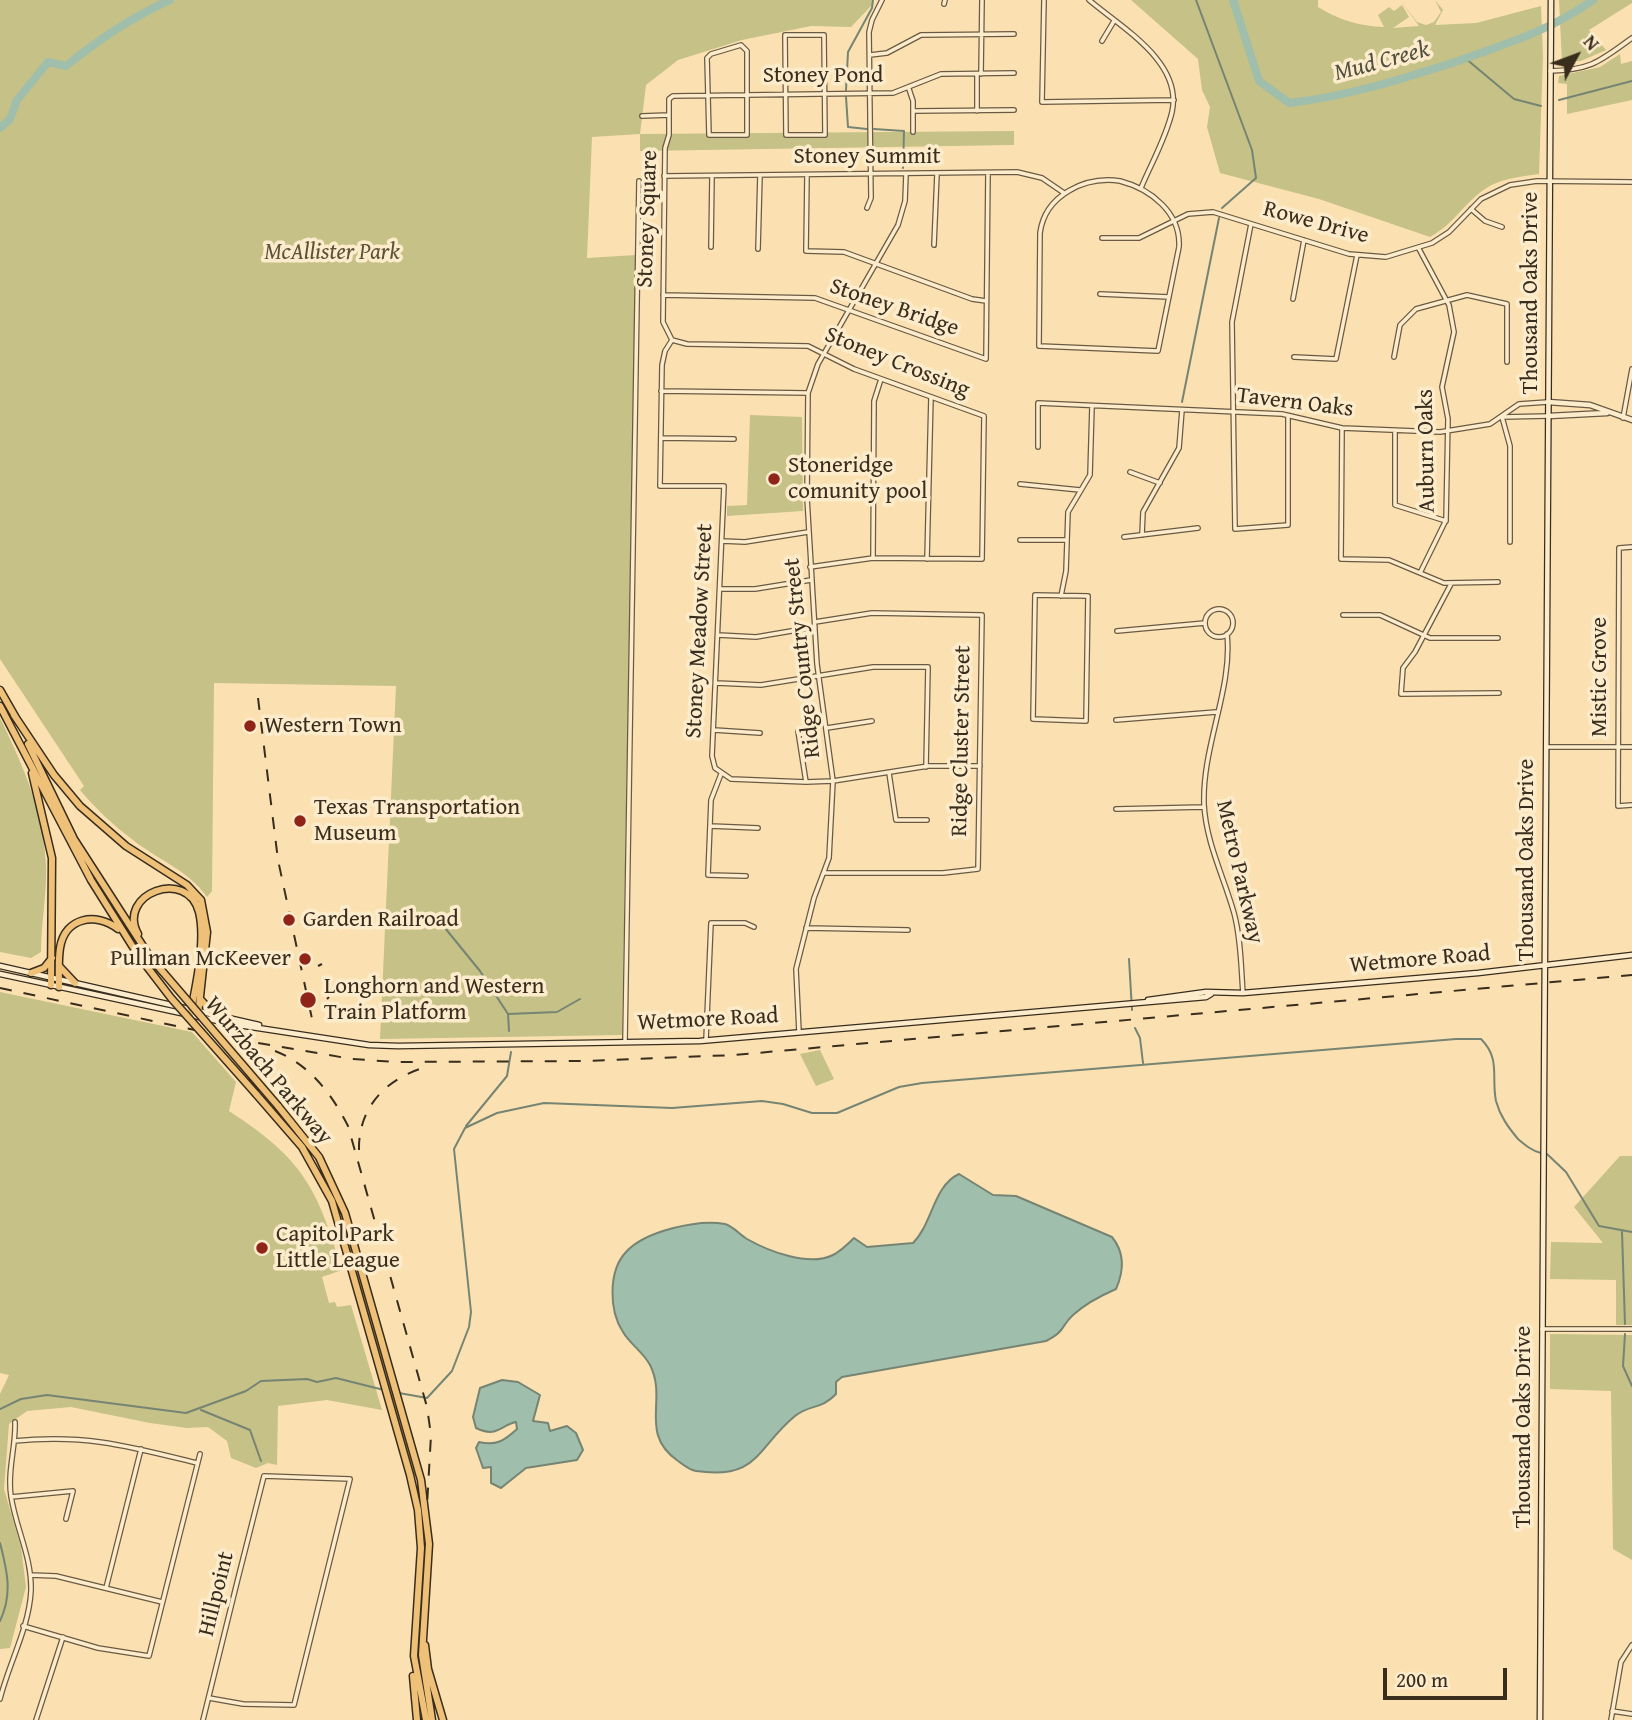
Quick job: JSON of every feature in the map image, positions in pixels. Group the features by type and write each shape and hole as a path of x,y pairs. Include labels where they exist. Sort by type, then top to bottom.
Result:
{"highway":[{"name":"Wurzbach Parkway","path":"0,690 74,839 150,957 312,1146 336,1189 421,1480 429,1526 422,1629 424,1684 432,1720"},
{"name":"Wurzbach Parkway","path":"0,706 67,837 138,955 171,998 302,1147 332,1201 418,1510 421,1548 414,1656 426,1720"},
{"path":"14,715 54,775 80,806 126,846 187,885 201,900 207,932 201,1000 194,1012"},
{"path":"28,758 52,858 52,957 56,982"},
{"path":"150,957 135,929 134,917 138,905 159,888 181,890 194,903 199,914 194,1012"},
{"path":"56,982 63,937 80,920 103,919 123,932"},
{"path":"31,973 44,968 52,957"},
{"path":"59,965 75,983"},
{"path":"176,1005 185,1002 196,990"},
{"path":"201,1000 213,1013"},
{"path":"422,1629 428,1670 443,1720"},
{"path":"414,1656 413,1684 417,1720"}],"main road":[{"name":"Thousand Oaks Drive","path":"1540,1720 1551,2"},
{"name":"Tavern Oaks","path":"1548,402 1590,405 1632,420"},
{"name":"Tavern Oaks","path":"1549,416 1608,413"},
{"name":"Wetmore Road","path":"0,974 56,982 270,1029 369,1045 706,1040 1206,997 1211,994 1478,973 1544,963 1632,955"},
{"name":"Wetmore Road","path":"0,966 56,982 75,983 176,1005 194,1012 213,1013 270,1029"}],"street":[{"path":"867,208 871,202 870,25 883,0"},
{"path":"977,111 982,0"},
{"path":"1044,0 1042,102 1174,100"},
{"path":"1089,0 1162,65 1170,79 1174,100 1170,117 1141,188"},
{"path":"1102,41 1114,21"},
{"path":"870,55 887,53 916,36 1014,34"},
{"path":"785,35 824,35 824,94 825,135 786,135 785,35"},
{"path":"1550,71 1580,70 1598,64 1632,38"},
{"path":"743,46 747,51 747,94 747,135 709,135 709,56 743,46"},
{"name":"Stoney Pond","path":"670,97 893,93 909,89 933,75 1014,73"},
{"path":"909,89 914,111 914,132"},
{"name":"Stoney Square","path":"670,97 664,176 663,327 672,340"},
{"path":"914,111 1014,110"},
{"path":"642,116 669,116"},
{"path":"807,175 806,251 844,252 972,299 987,301 988,173"},
{"name":"Ridge Country Street","path":"799,1032 795,978 832,836 833,782 818,676 810,567 808,393 824,354 901,217 906,174"},
{"path":"934,245 937,174"},
{"name":"Stoney Summit","path":"664,176 1027,174 1050,182 1064,193"},
{"path":"758,248 760,175"},
{"path":"711,247 712,176"},
{"path":"1101,180 1120,181 1141,188 1161,202 1173,220 1180,243 1158,351 1039,346 1041,223 1048,209 1064,193 1101,180"},
{"path":"625,1042 639,181"},
{"name":"Rowe Drive","path":"1102,238 1139,238 1173,220 1203,211 1357,256 1386,257 1419,249 1449,232 1481,199 1502,187 1549,181 1632,182"},
{"path":"1471,209 1485,221 1502,227"},
{"path":"1251,223 1232,322 1235,529 1288,526 1288,416"},
{"path":"1293,299 1304,240"},
{"name":"Auburn Oaks","path":"1419,249 1447,300 1454,332 1442,387 1448,431 1446,521 1420,573"},
{"path":"1294,357 1336,359 1357,256"},
{"path":"1100,294 1169,297"},
{"name":"Stoney Bridge","path":"663,295 815,298 985,359 987,301"},
{"path":"1394,357 1403,319 1416,309 1475,295 1507,304 1507,362"},
{"path":"672,340 663,359 661,438 734,439"},
{"name":"Stoney Crossing","path":"672,340 687,344 803,345 881,379 984,416 982,559 927,559"},
{"path":"1623,418 1632,369"},
{"path":"873,558 874,401 881,379"},
{"path":"662,391 808,393"},
{"path":"810,567 873,558 927,559 931,397"},
{"name":"Tavern Oaks","path":"1038,447 1038,403 1234,412 1288,416 1342,428 1448,431 1490,424 1519,404 1548,402"},
{"path":"1061,596 1068,513 1090,475 1092,406"},
{"path":"1142,535 1143,512 1179,449 1182,410"},
{"name":"Tavern Oaks","path":"1502,417 1549,416"},
{"path":"1502,417 1510,446 1510,542"},
{"path":"1342,428 1341,559 1389,560 1436,581 1451,584 1498,582"},
{"path":"1395,431 1395,505 1446,521"},
{"name":"Stoney Meadow Street","path":"661,438 660,486 724,486 712,758 721,774"},
{"path":"1130,472 1160,483"},
{"path":"1020,484 1080,491"},
{"path":"1124,537 1198,528"},
{"path":"722,541 745,541 808,532"},
{"path":"1020,540 1066,540"},
{"name":"Mistic Grove","path":"1632,547 1619,548 1618,806 1632,805"},
{"path":"720,589 755,589 811,580"},
{"path":"1451,584 1403,668 1401,694 1499,693"},
{"path":"1035,595 1061,596 1088,596 1086,721 1033,719 1035,595"},
{"path":"1213,610 1225,611 1233,624 1227,634 1219,637 1211,634 1205,623 1213,610"},
{"name":"Ridge Cluster Street","path":"815,625 872,613 982,615 978,869 943,873 824,873"},
{"path":"1343,615 1380,615 1423,636 1498,638"},
{"path":"1117,631 1205,623"},
{"path":"718,635 756,637 815,625"},
{"name":"Metro Parkway","path":"1227,634 1216,712 1205,762 1204,807 1212,850 1237,925 1243,993"},
{"path":"716,683 761,685 880,666 928,667 926,766"},
{"path":"1116,720 1216,712"},
{"path":"827,728 873,721"},
{"path":"713,730 760,733"},
{"path":"798,731 806,782"},
{"path":"1546,747 1632,747"},
{"path":"746,876 708,876 712,791 721,774 738,779 833,782 926,766 980,766"},
{"path":"888,773 896,820 927,820"},
{"path":"1116,809 1204,807"},
{"path":"710,826 758,828"},
{"path":"706,1040 711,923 745,923 754,927"},
{"path":"806,928 908,930"},
{"path":"1542,1329 1632,1329"},
{"path":"0,1699 30,1599 30,1575 25,1544 11,1497 10,1466 15,1422"},
{"path":"14,1441 70,1438 103,1440 197,1463"},
{"path":"106,1588 141,1449"},
{"path":"23,1626 111,1651 149,1656 200,1454"},
{"name":"Hillpoint","path":"203,1720 264,1476 350,1479 294,1705 243,1704 209,1698"},
{"path":"11,1497 73,1491 66,1519"},
{"path":"30,1575 56,1576 162,1602"},
{"path":"36,1720 62,1637"},
{"path":"1611,1720 1621,1662 1631,1649"},
{"path":"1612,1711 1632,1714"}],"green space":[{"name":"McAllister Park","path":"0,0 873,0 872,5 851,27 811,26 742,40 678,60 646,85 640,134 592,137 587,258 636,255 622,1035 380,1039 396,686 214,683 212,891 207,897 182,872 118,828 86,797 80,790 84,786 0,659"},
{"path":"1131,0 1318,0 1318,7 1342,19 1384,27 1378,15 1389,7 1394,11 1402,5 1409,17 1393,28 1419,26 1400,0 1417,22 1426,25 1434,22 1441,12 1435,0 1443,10 1435,25 1476,23 1541,6 1543,56 1539,174 1511,178 1491,185 1430,237 1319,199 1220,173 1207,127 1210,107 1202,90 1198,59"},
{"path":"1559,0 1632,0 1632,3 1589,30 1606,50 1581,61 1562,62"},
{"path":"1620,54 1621,64 1632,61 1632,100 1567,114 1567,84 1558,83 1559,76 1600,67"},
{"path":"1014,131 1014,145 640,151 640,134"},
{"path":"750,415 802,417 803,511 727,516 727,506 747,505"},
{"path":"0,718 31,790 44,846 46,877 41,952 31,958 0,952"},
{"path":"0,992 192,1032 236,1082 229,1111 274,1144 304,1177 315,1196 342,1270 322,1277 329,1303 335,1302 337,1307 351,1305 382,1410 327,1400 278,1406 277,1465 268,1463 256,1468 231,1458 227,1441 208,1427 187,1428 150,1423 71,1407 27,1411 9,1424 4,1489 21,1547 26,1587 10,1648 0,1649 0,1394 9,1375 0,1373"},
{"path":"820,1050 834,1079 816,1086 800,1054"},
{"path":"1620,1156 1632,1156 1632,1325 1616,1325 1616,1280 1550,1279 1551,1242 1603,1243 1574,1207"},
{"path":"1550,1334 1632,1335 1632,1560 1613,1549 1611,1391 1550,1389"}],"shaded area":[{"path":"959,1174 993,1195 1016,1196 1112,1237 1122,1262 1116,1289 1083,1307 1057,1334 1046,1341 842,1377 836,1382 836,1394 831,1399 795,1416 754,1459 733,1471 717,1473 693,1470 666,1450 656,1428 655,1378 644,1356 618,1323 615,1313 613,1280 626,1252 646,1238 672,1228 701,1223 725,1224 766,1248 801,1258 833,1255 854,1238 867,1247 913,1243 920,1235 944,1187"},
{"path":"502,1380 518,1382 540,1395 533,1421 548,1423 550,1431 567,1426 576,1433 583,1450 577,1460 526,1468 501,1488 491,1483 491,1467 483,1468 476,1448 479,1442 495,1443 504,1439 517,1429 516,1422 489,1432 476,1428 473,1417 480,1388"}],"waterway":[{"name":"Mud Creek","path":"0,128 10,119 17,100 48,62 66,66 116,29 170,0"},
{"path":"846,90 848,52 872,8 873,0"},
{"path":"1196,0 1252,150 1256,178 1222,208"},
{"name":"Mud Creek","path":"1233,0 1259,81 1289,103 1354,91 1461,60 1545,28 1593,0"},
{"path":"1465,58 1514,99 1541,106"},
{"path":"1559,100 1632,81"},
{"path":"846,97 848,127 867,129"},
{"path":"874,129 904,131 903,168"},
{"path":"1182,402 1219,218"},
{"path":"445,928 480,971 508,1014 509,1031"},
{"path":"1129,959 1132,1010"},
{"path":"508,1014 557,1012 580,999"},
{"path":"1135,1028 1140,1038 1143,1063"},
{"path":"399,1393 427,1398 452,1371 469,1327 471,1312 454,1149 465,1128 497,1113 544,1103 672,1108 762,1101 812,1113 837,1113 899,1087 922,1083 1481,1039 1493,1061 1496,1101 1502,1116 1518,1139 1541,1153"},
{"path":"466,1126 507,1076 511,1052"},
{"path":"1547,1154 1566,1172 1599,1226 1632,1232"},
{"path":"1622,1232 1625,1324"},
{"path":"1625,1334 1623,1366 1632,1386"},
{"path":"0,1409 21,1399 47,1395 186,1413 246,1391 261,1381 307,1379 317,1382 336,1378 384,1390"},
{"path":"201,1410 250,1430 261,1461"},
{"path":"0,1543 7,1572 8,1592 0,1621"}],"railway":[{"path":"258,698 278,860 314,1028"},
{"path":"318,966 322,964"},
{"path":"0,988 241,1040 352,1059 397,1062 586,1061 734,1055 1632,975"},
{"path":"275,1051 298,1064 318,1081 348,1126 427,1407 431,1435 427,1506"},
{"path":"359,1150 364,1120 377,1096 399,1079 426,1067"}],"place":[{"name":"Stoneridge comunity pool","path":"774,479"},
{"name":"Western Town","path":"250,726"},
{"name":"Texas Transportation Museum","path":"300,821"},
{"name":"Garden Railroad","path":"289,920"},
{"name":"Pullman McKeever","path":"305,959"},
{"name":"Longhorn and Western Train Platform","path":"308,1000"},
{"name":"Capitol Park Little League","path":"262,1248"}]}
